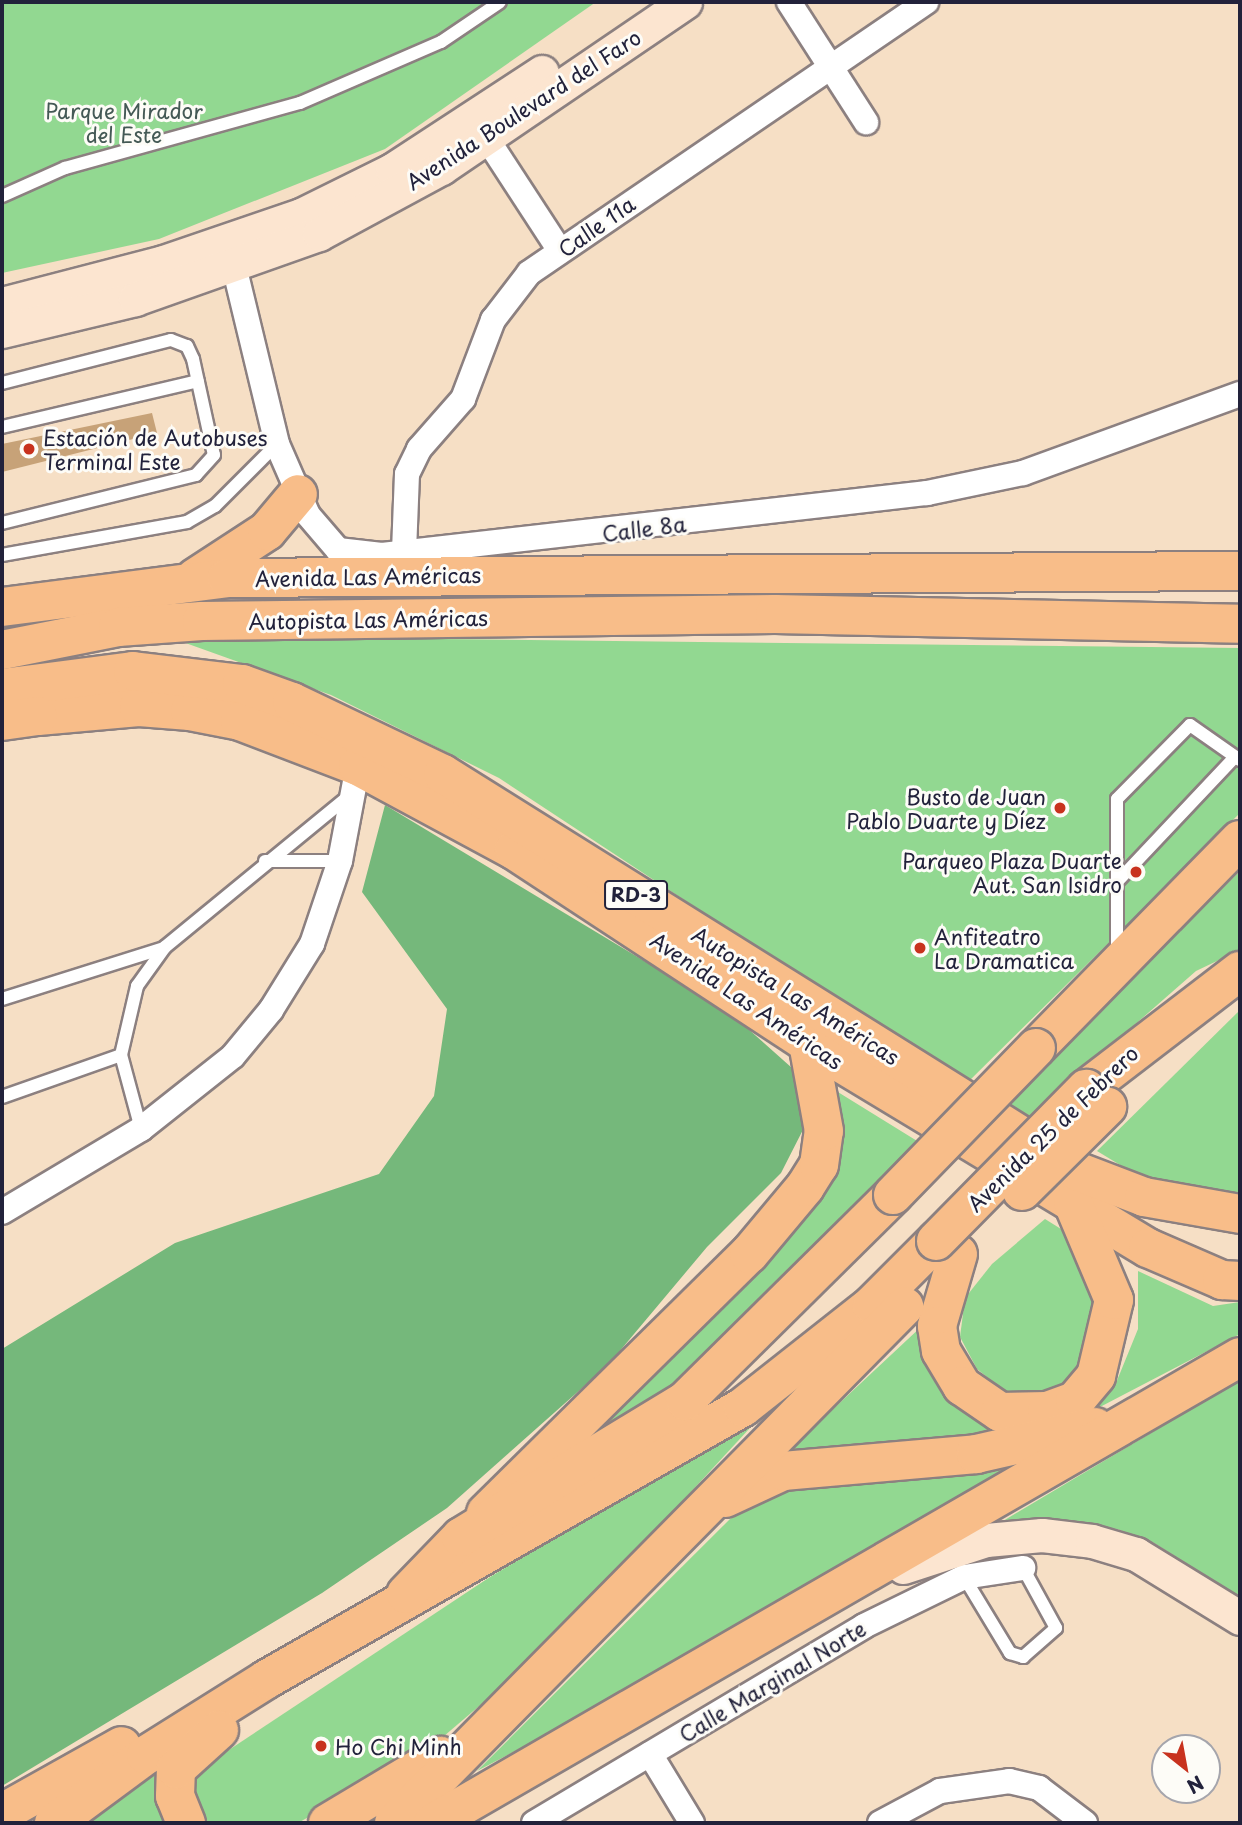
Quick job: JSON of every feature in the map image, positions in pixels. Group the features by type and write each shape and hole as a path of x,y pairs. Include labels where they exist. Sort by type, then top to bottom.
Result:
{"main road":[{"path":"186,583 267,531 298,494"},
{"name":"Avenida Las Américas","path":"2,607 338,563 1240,571"},
{"name":"Autopista Las Américas","path":"2,650 118,627 202,621 775,614 1240,624"},
{"name":"Autopista Las Américas","path":"2,688 133,671 242,684 292,702 443,774 1079,1172 1144,1197 1240,1214"},
{"name":"Avenida Las Américas","path":"20,719 139,707 190,711 240,721 354,780 514,850 807,1043 1148,1248 1222,1280 1240,1281"},
{"path":"461,1537 685,1401 893,1195 1240,840"},
{"name":"Avenida 25 de Febrero","path":"947,1248 1097,1098 1240,971"},
{"name":"Avenida 25 de Febrero","path":"1097,1098 1200,1023 1240,998"},
{"path":"406,1594 749,1254 805,1187 819,1165 824,1131 807,1043"},
{"path":"947,1248 937,1326 941,1351 962,1386 1000,1412 1047,1411 1075,1401 1100,1365 1114,1300 1073,1203"},
{"path":"394,1823 654,1558 947,1248"},
{"path":"54,1823 146,1755 406,1594 743,1407 947,1248"},
{"path":"433,1823 821,1602 1240,1357"},
{"path":"654,1558 722,1499 758,1479 1058,1439 1163,1404"},
{"path":"186,1823 175,1796 176,1769 192,1750 360,1624"},
{"path":"2,1813 109,1752 267,1679"},
{"path":"328,1823 424,1769 536,1679"}],"street":[{"name":"Avenida Boulevard del Faro","path":"2,304 163,262 301,215 480,128 645,2"},
{"name":"Avenida Boulevard del Faro","path":"2,331 234,266 319,234 480,128 685,2"},
{"path":"789,2 866,122"},
{"name":"Calle 11a","path":"404,552 402,499 419,449 463,399 493,320 514,289 560,251 926,2"},
{"path":"480,128 560,251"},
{"path":"234,266 278,444 298,494 338,563"},
{"name":"Calle 8a","path":"338,563 404,552 927,494 1023,473 1240,394"},
{"name":"Avenida Las Américas","path":"2,728 20,719"},
{"path":"2,1212 141,1129 233,1056 271,1010 312,944 340,861 354,780"},
{"path":"821,1602 942,1550 1042,1535 1136,1553 1240,1618"},
{"name":"Calle Marginal Norte","path":"534,1823 864,1626 964,1577 1023,1568"},
{"path":"650,1754 692,1823"},
{"path":"880,1823 940,1791 1009,1781 1039,1788 1085,1823"}],"lane":[{"path":"2,196 65,168 300,103 441,42 500,2"},
{"path":"2,383 171,340 187,346 198,381 214,455 208,469 2,523"},
{"path":"2,427 198,381"},
{"path":"2,555 187,522 215,506 278,444"},
{"path":"1117,882 1237,759 1190,725 1117,799 1117,882 1117,966"},
{"path":"141,1129 121,1055 137,986 165,947 354,780"},
{"path":"264,861 340,861"},
{"path":"2,999 165,947"},
{"path":"2,1097 121,1055"},
{"path":"964,1577 1010,1653 1023,1657 1056,1628 1023,1568"}],"green space":[{"name":"Parque Mirador del Este","path":"2,2 596,2 385,149 159,239 2,273"},
{"path":"166,636 1240,648 1240,813 965,1085 499,778 331,695"},
{"path":"385,805 729,1012 792,1068 810,1116 781,1173 707,1247 608,1365 447,1508 322,1593 2,1786 2,1349 175,1243 379,1174 434,1096 447,1009 362,892"},
{"path":"1240,871 1240,950 1196,971 1019,1126 997,1112"},
{"path":"1240,1010 1240,1195 1163,1191 1097,1151"},
{"path":"833,1089 922,1144 673,1399 571,1444 800,1208"},
{"path":"1045,1219 1061,1229 1097,1305 1088,1364 1053,1392 1008,1394 977,1369 960,1337 965,1298 992,1264"},
{"path":"1138,1271 1213,1306 1240,1302 1240,1334 1052,1432 783,1456 923,1325 949,1395 1090,1402 1116,1383 1138,1329"},
{"path":"1240,1380 1240,1597 1154,1543 1117,1529 1003,1521"},
{"path":"761,1416 545,1650 430,1748 298,1823 203,1823 188,1777 490,1577"},
{"path":"1043,1457 734,1637 477,1771 730,1519 767,1498 812,1481"},
{"path":"159,1771 168,1823 82,1823"}],"building":[{"path":"152,413 157,433 2,472 2,444"}],"place":[{"name":"Estación de Autobuses Terminal Este","path":"29,449"},
{"name":"Busto de Juan Pablo Duarte y Díez","path":"1060,808"},
{"name":"Parqueo Plaza Duarte Aut. San Isidro","path":"1136,872"},
{"name":"Anfiteatro La Dramatica","path":"920,948"},
{"name":"Ho Chi Minh","path":"321,1746"}]}
